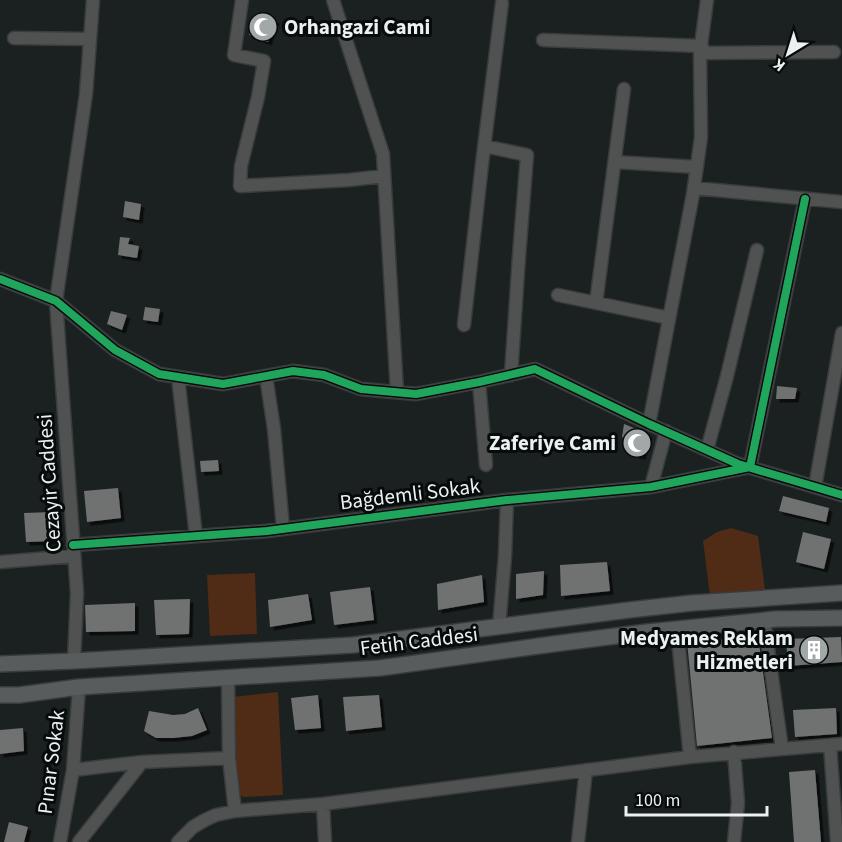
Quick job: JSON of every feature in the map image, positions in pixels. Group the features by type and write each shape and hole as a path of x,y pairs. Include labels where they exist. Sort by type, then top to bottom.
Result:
{"main road":[{"name":"Fetih Caddesi","path":"0,661 74,662 353,645 692,603 842,593"},
{"name":"Fetih Caddesi","path":"0,695 19,695 79,687 380,668 677,629 764,620 842,618"}],"street":[{"name":"Cezayir Caddesi","path":"74,662 77,593 56,302 86,94 93,0"},
{"path":"242,0 234,55 264,61 258,97 241,166 240,186 384,176"},
{"path":"333,0 383,154 397,392"},
{"path":"649,424 697,167 701,137 701,49 706,0"},
{"path":"464,325 502,3"},
{"path":"14,38 90,39"},
{"path":"543,40 701,49 834,52"},
{"path":"596,303 624,90"},
{"path":"484,146 527,155 511,375"},
{"path":"615,162 697,167"},
{"path":"694,188 842,202"},
{"path":"750,467 805,199"},
{"path":"707,450 757,250"},
{"path":"0,279 56,302 114,350 159,374 223,384 293,371 324,375 361,389 416,394 535,369 707,450 750,467 842,495"},
{"path":"558,295 669,318"},
{"path":"815,487 842,333"},
{"path":"266,376 274,429 283,528"},
{"path":"178,377 196,536"},
{"path":"479,382 486,465"},
{"path":"651,487 666,431"},
{"name":"Bağdemli Sokak","path":"0,562 74,550 283,528 507,500 651,487 750,467"},
{"path":"499,627 507,500"},
{"path":"764,620 782,749"},
{"path":"677,629 690,757"},
{"path":"228,678 229,758 234,811"},
{"name":"Pınar Sokak","path":"60,842 73,770 79,687"},
{"path":"0,701 19,695"},
{"path":"178,842 193,827 205,820 216,814 234,811 322,804 735,752 836,745 837,842"},
{"path":"734,842 738,803 735,752"},
{"path":"73,770 142,762 229,758"},
{"path":"79,842 142,762"},
{"path":"578,842 586,770"},
{"path":"322,804 325,842"}],"shaded area":[{"path":"731,528 758,536 765,590 710,596 703,541 717,532"},
{"path":"255,573 257,634 210,636 207,575"},
{"path":"278,692 283,795 244,797 239,795 232,697"}],"building":[{"name":"Orhangazi Cami","path":"258,13 276,20 268,42 249,35"},
{"path":"125,201 141,204 139,220 123,217"},
{"path":"120,237 130,238 128,244 139,246 137,258 118,255"},
{"path":"145,307 160,309 158,322 143,320"},
{"path":"111,311 127,315 122,330 107,324"},
{"path":"777,386 797,388 795,399 776,399"},
{"name":"Zaferiye Cami","path":"624,424 649,434 642,456 635,455 635,448 622,437"},
{"path":"218,460 219,471 201,472 200,461"},
{"path":"118,488 121,518 87,522 84,491"},
{"path":"783,496 829,508 826,522 779,511"},
{"path":"52,512 54,541 26,542 24,513"},
{"path":"803,532 831,539 824,569 796,562"},
{"path":"607,562 610,591 561,596 560,565"},
{"path":"544,571 543,595 516,599 516,574"},
{"path":"482,575 484,602 438,610 437,584"},
{"path":"370,587 374,620 334,625 330,592"},
{"path":"308,594 312,620 270,627 268,600"},
{"path":"190,599 189,634 156,635 154,600"},
{"path":"135,603 135,631 86,632 85,605"},
{"path":"758,636 772,738 697,746 687,641"},
{"name":"Medyames Reklam Hizmetleri","path":"841,637 842,662 788,666 786,639"},
{"path":"318,695 321,728 295,730 291,698"},
{"path":"379,695 382,727 346,731 343,697"},
{"path":"198,708 207,730 192,736 173,738 156,738 144,731 149,711 173,715 185,714"},
{"path":"836,708 837,734 795,737 793,710"},
{"path":"23,728 24,751 0,754 0,730"},
{"path":"815,770 821,842 794,842 789,772"},
{"path":"9,822 28,827 24,842 4,842"}],"cycle path":[{"path":"73,545 267,531 507,500 651,487 750,467 805,199"},
{"path":"0,279 56,301 115,350 159,374 223,384 293,371 324,375 361,389 416,394 535,369 738,464 842,495"}],"place":[{"name":"Orhangazi Cami","path":"263,27"},
{"name":"Zaferiye Cami","path":"637,443"},
{"name":"Medyames Reklam Hizmetleri","path":"814,650"}]}
